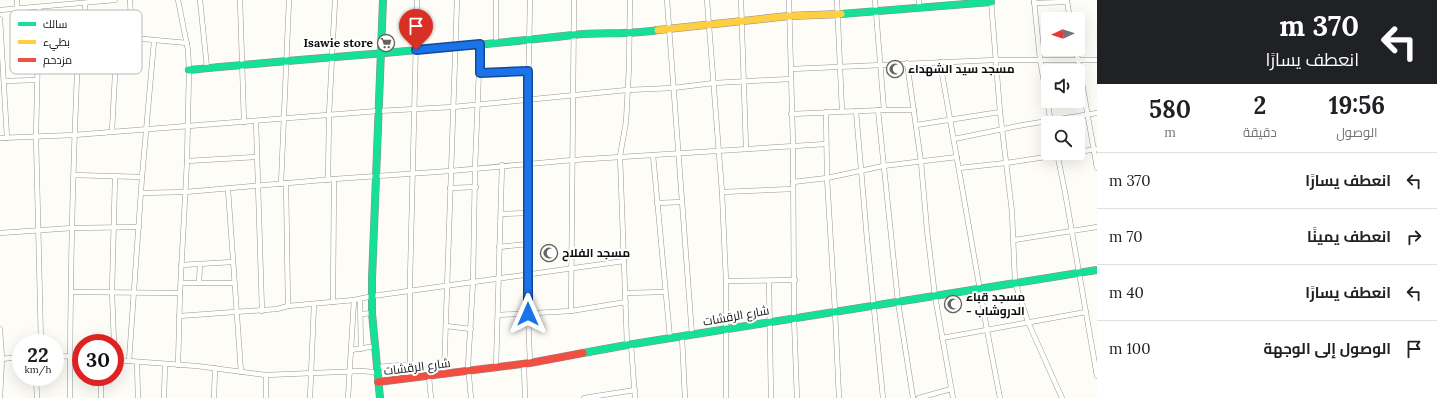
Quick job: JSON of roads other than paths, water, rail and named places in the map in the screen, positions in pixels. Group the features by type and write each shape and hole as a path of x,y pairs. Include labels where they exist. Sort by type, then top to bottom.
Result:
{"street":[{"path":"16,0 17,8"},
{"path":"0,10 39,7 62,2 85,3 115,0"},
{"path":"130,0 131,10"},
{"path":"178,0 187,43 189,70 186,192 180,283 178,365"},
{"path":"200,0 207,68"},
{"path":"240,0 244,122"},
{"path":"288,306 283,184 283,119 289,0"},
{"path":"328,180 329,115 335,0"},
{"path":"380,398 372,313 372,265 377,176 378,111 383,0"},
{"path":"417,0 410,291 410,366 407,375 444,373 457,0"},
{"path":"496,0 496,44"},
{"path":"525,398 528,314 528,41 530,0"},
{"path":"571,311 570,268 573,160 574,0"},
{"path":"630,0 630,67 627,90 626,122 620,156 625,293 635,398"},
{"path":"667,0 692,335"},
{"path":"707,0 722,192 726,281 726,398"},
{"path":"741,0 746,148"},
{"path":"789,0 793,145 795,280 794,318 797,398"},
{"path":"837,0 842,111"},
{"path":"875,0 884,110"},
{"path":"919,0 919,8"},
{"path":"189,70 333,56 496,44 574,35 645,32 668,28 789,16 919,8 953,3 991,1 1000,112 1010,192 1014,240 1015,282 1028,322 1062,398"},
{"path":"1050,116 1040,59 1034,1 1067,1 1069,12"},
{"path":"85,3 85,10"},
{"path":"0,19 1,61 4,81 7,138"},
{"path":"142,39 187,43"},
{"path":"129,361 142,178 154,41"},
{"path":"471,398 468,371 473,282 476,188 475,168 479,105 480,44"},
{"path":"1077,56 1096,149 1097,168"},
{"path":"791,69 995,60 1097,60"},
{"path":"940,62 979,288 1000,398"},
{"path":"907,63 921,162 935,296 953,398"},
{"path":"480,73 528,71"},
{"path":"37,74 36,136 41,334"},
{"path":"70,398 74,135 77,74"},
{"path":"112,131 115,74"},
{"path":"0,138 74,135 378,111 453,107 627,90 790,79"},
{"path":"4,81 37,80"},
{"path":"878,110 898,302 913,398"},
{"path":"791,114 842,111 914,110"},
{"path":"856,111 883,398"},
{"path":"826,112 827,178 839,398"},
{"path":"916,125 1000,112"},
{"path":"1083,116 1097,113"},
{"path":"256,121 262,311"},
{"path":"954,139 1041,124"},
{"path":"141,193 228,189 620,156 678,154 746,148 826,144"},
{"path":"1085,151 1096,149"},
{"path":"653,155 670,338"},
{"path":"187,161 257,157"},
{"path":"793,182 827,178 883,166 957,157"},
{"path":"959,168 1006,163 1041,157"},
{"path":"1058,160 1097,376"},
{"path":"496,367 502,165"},
{"path":"74,176 142,178"},
{"path":"114,177 112,292 114,334"},
{"path":"333,302 334,179"},
{"path":"450,188 476,188"},
{"path":"228,189 241,372"},
{"path":"722,192 793,189"},
{"path":"657,203 682,202"},
{"path":"501,214 528,213"},
{"path":"0,233 113,226 139,227"},
{"path":"1014,240 1097,227"},
{"path":"499,247 528,244"},
{"path":"179,316 262,311 288,306 354,300 373,296 624,261"},
{"path":"182,265 233,262"},
{"path":"199,283 200,264"},
{"name":"شارع الرقشات","path":"378,382 527,364 629,344 682,337 770,321 874,306 1015,282 1097,270"},
{"path":"726,281 795,280"},
{"path":"769,281 771,398"},
{"path":"180,283 234,283"},
{"path":"72,292 180,293"},
{"path":"625,293 665,292"},
{"path":"360,299 361,349"},
{"path":"348,398 354,300"},
{"path":"498,314 528,314 571,311 626,302"},
{"path":"310,398 314,304"},
{"path":"942,338 1086,312"},
{"path":"361,315 372,313"},
{"path":"446,326 471,329"},
{"path":"0,329 0,398"},
{"path":"682,337 685,398"},
{"path":"351,350 376,346"},
{"path":"64,357 70,357"},
{"path":"1,359 12,358"},
{"path":"124,361 215,368 266,375 378,371 402,365 410,366"},
{"path":"137,362 138,398"},
{"path":"164,398 165,364"},
{"path":"214,398 215,368"},
{"path":"266,375 266,398"},
{"path":"429,377 431,398"},
{"path":"36,386 37,398"},
{"path":"101,386 101,398"},
{"path":"919,398 951,389"},
{"path":"584,398 634,390"}],"place":[{"name":"Isawie store","path":"386,43"},
{"name":"مسجد سيد الشهداء","path":"895,69"},
{"name":"مسجد الفلاح","path":"549,253"},
{"name":"مسجد قباء - الدروشاب","path":"953,304"}]}
